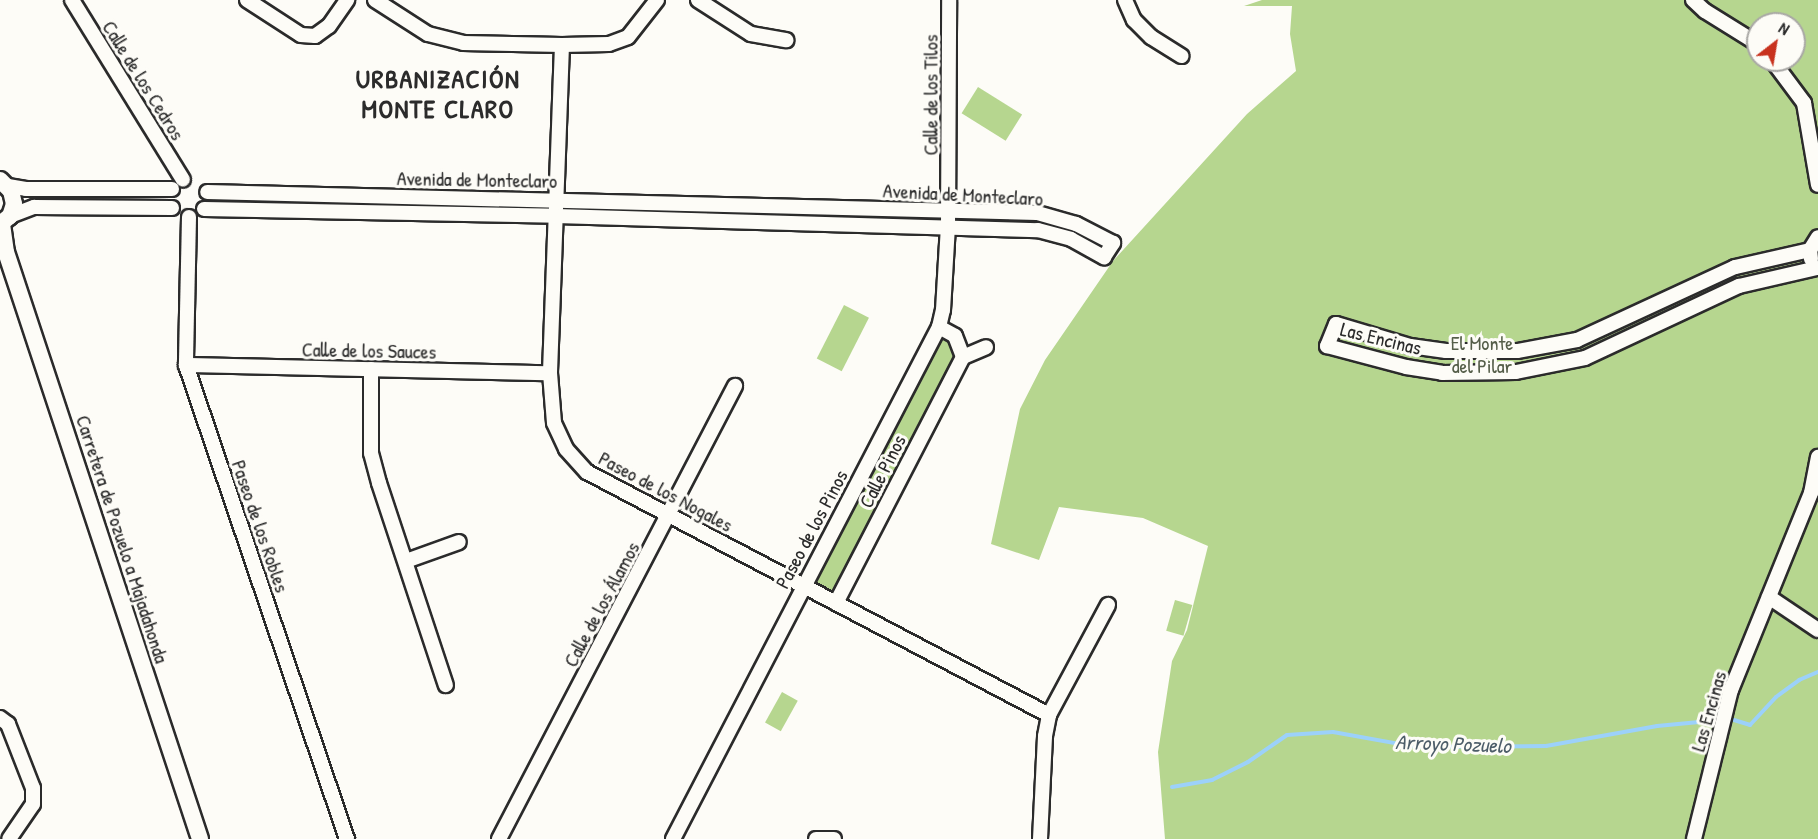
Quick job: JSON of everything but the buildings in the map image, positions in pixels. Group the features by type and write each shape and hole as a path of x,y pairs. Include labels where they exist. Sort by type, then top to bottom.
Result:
{"street":[{"name":"Calle de los Cedros","path":"72,0 183,180"},
{"path":"247,0 301,35 315,36 329,26 347,0"},
{"path":"375,0 428,34 463,43 562,45 609,44 628,37 657,0"},
{"path":"698,0 751,34 786,40"},
{"name":"Calle de los Tilos","path":"948,226 949,0"},
{"path":"1125,0 1134,20 1151,37 1181,56"},
{"path":"1693,0 1705,11 1746,37"},
{"name":"Paseo de los Nogales","path":"562,45 550,373 554,423 566,449 587,472 1049,715"},
{"path":"1781,72 1804,103 1818,184"},
{"path":"4,183 26,189 171,189 183,180 193,179 207,192 204,209 198,215 182,216 172,208 169,199 171,189"},
{"name":"Carretera de Pozuelo a Majadahonda","path":"4,183 14,197 4,221 3,249 182,787"},
{"name":"Avenida de Monteclaro","path":"204,209 556,216 1038,230 1071,239 1104,257 1113,243 1076,224 1037,213 207,192"},
{"path":"4,221 34,207 172,208"},
{"name":"Paseo de los Robles","path":"189,217 186,365 347,839"},
{"name":"Paseo de los Pinos","path":"673,839 939,327 943,310 948,226"},
{"path":"1810,250 1818,237"},
{"name":"Las Encinas","path":"1810,250 1811,259 1817,269 1739,286 1585,358 1516,372 1442,373 1406,367 1327,345 1336,324 1410,346 1446,351 1517,351 1567,342 1577,340 1735,267 1810,250"},
{"path":"939,327 955,336 963,357 986,347"},
{"name":"Calle Pinos","path":"836,603 963,357"},
{"name":"Calle de los Sauces","path":"186,365 550,373"},
{"path":"371,369 371,453 446,685"},
{"name":"Calle de los Álamos","path":"499,839 735,386"},
{"name":"Las Encinas","path":"1694,839 1731,690 1811,493 1818,457"},
{"path":"406,561 459,542"},
{"path":"1769,597 1818,630"},
{"path":"1040,839 1045,736 1049,715 1108,605"},
{"path":"0,718 8,724 33,788 33,804 9,839"},
{"path":"182,787 192,839"},
{"path":"182,787 202,839"},
{"path":"816,839 832,839"}],"green space":[{"name":"El Monte del Pilar","path":"1262,0 1818,0 1818,839 1165,839 1158,752 1172,661 1187,630 1208,546 1143,518 1059,507 1039,560 991,544 1020,409 1045,360 1113,261 1247,114 1296,71 1290,34 1292,6 1244,6"},
{"path":"978,87 1022,115 1006,141 962,113"},
{"path":"221,199 523,207 524,212 221,206 217,202"},
{"path":"582,207 920,215 924,218 921,222 578,210"},
{"path":"844,305 869,318 842,371 817,358"},
{"path":"941,334 950,339 955,362 836,590 828,594 817,588 815,578"},
{"path":"1175,600 1192,605 1183,636 1166,631"},
{"path":"782,692 798,701 781,731 765,723"}],"waterway":[{"name":"Arroyo Pozuelo","path":"1734,720 1750,725 1776,697 1799,680 1818,672"},
{"name":"Arroyo Pozuelo","path":"1172,787 1212,780 1248,762 1287,735 1333,732 1416,747 1546,746 1657,726 1710,721"}],"district":[{"name":"URBANIZACIÓN MONTE CLARO","path":"438,94"}]}
